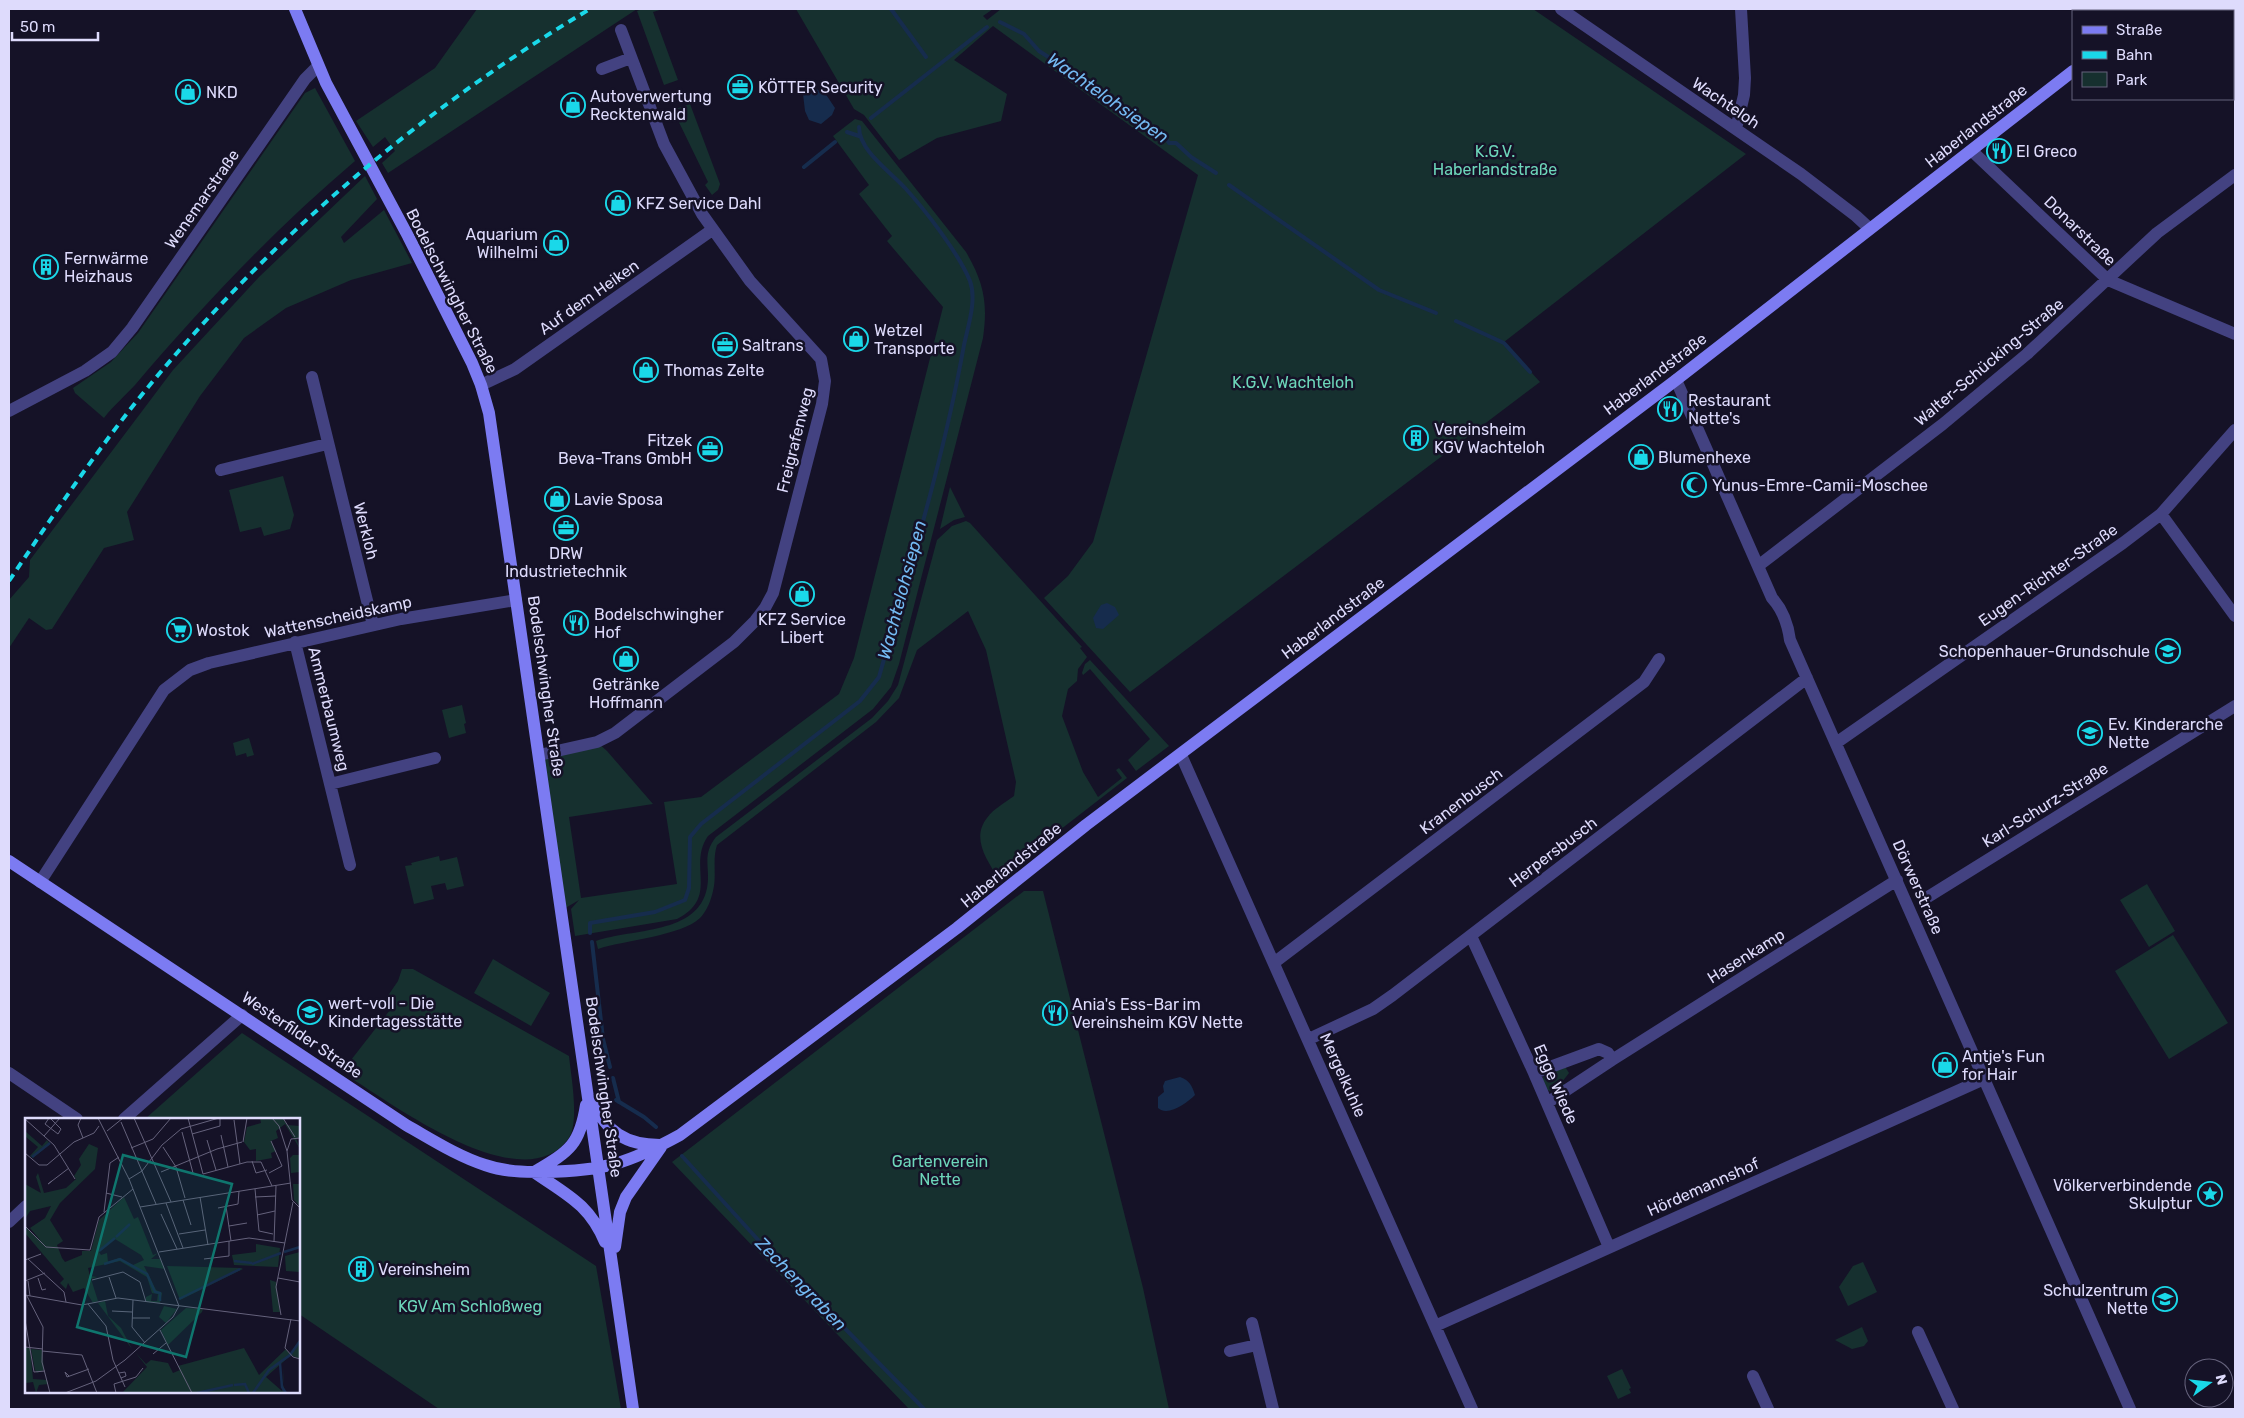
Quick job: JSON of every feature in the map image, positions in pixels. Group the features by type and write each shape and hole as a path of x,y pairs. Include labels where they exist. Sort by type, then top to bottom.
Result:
{"street":[{"name":"Bodelschwingher Straße","path":"295,9 318,66 408,236 481,385 490,421 633,1409"},
{"name":"Wachteloh","path":"1561,9 1801,174 1869,228"},
{"path":"1736,128 1745,78 1740,9"},
{"name":"Freigrafenweg","path":"539,755 597,742 615,733 734,642 756,621 773,593 822,404 825,381 821,359 750,281 712,230 683,182 664,144 621,30"},
{"path":"602,68 631,58"},
{"name":"Wenemarstraße","path":"9,411 63,384 112,352 132,328 305,79 318,66"},
{"name":"Haberlandstraße","path":"599,1169 640,1156 680,1135 957,928 1093,820 1676,380 2072,72"},
{"name":"Donarstraße","path":"1972,150 2108,280 2235,334"},
{"name":"Walter-Schücking-Straße","path":"1758,566 1943,424 2027,354 2157,233 2235,175"},
{"name":"Auf dem Heiken","path":"481,385 515,369 712,230"},
{"name":"Werkloh","path":"312,378 373,625"},
{"name":"Dörwerstraße","path":"1676,380 1772,598 1779,605 1789,628 1790,640 2130,1409"},
{"name":"Eugen-Richter-Straße","path":"1836,743 2117,547 2161,514 2235,430"},
{"path":"222,470 327,444"},
{"path":"2161,514 2235,616"},
{"name":"Wattenscheidskamp","path":"40,882 164,690 190,670 209,663 373,625 516,600"},
{"name":"Ammerbaumweg","path":"295,642 350,865"},
{"name":"Kranenbusch","path":"1275,962 1644,682 1659,659"},
{"name":"Herpersbusch","path":"1309,1039 1373,1008 1471,936 1808,678"},
{"name":"Karl-Schurz-Straße","path":"1923,900 2235,706"},
{"name":"Mergelkuhle","path":"1181,754 1472,1409"},
{"name":"Ammerbaumweg","path":"330,784 435,758"},
{"name":"Westerfilder Straße","path":"9,861 437,1143 484,1165 509,1172 599,1169"},
{"name":"Hasenkamp","path":"1547,1103 1897,880"},
{"name":"Egge Wiede","path":"1471,936 1534,1073 1609,1247"},
{"path":"125,1118 242,1015"},
{"path":"1534,1073 1599,1049 1608,1053 1612,1060"},
{"path":"9,1075 75,1118"},
{"name":"Hördemannshof","path":"1435,1326 1984,1078"},
{"path":"588,1090 604,1122 620,1136 649,1145 663,1145"},
{"path":"588,1090 582,1128 576,1139 563,1154 534,1172 570,1195 583,1207 597,1224 613,1262"},
{"path":"613,1262 620,1212 626,1197 663,1145"},
{"path":"9,1222 25,1207"},
{"path":"1252,1323 1273,1409"},
{"path":"1918,1332 1953,1409"},
{"path":"1230,1351 1257,1345"},
{"path":"1753,1376 1768,1409"}],"green space":[{"path":"477,9 637,9 388,173 382,163 395,151 385,137 373,147 356,121 435,68"},
{"path":"642,9 663,9 653,12 678,80 664,85 637,11"},
{"path":"796,9 993,9 983,16 987,20 1001,9 1533,9 1746,154 1504,342 1540,382 1130,692 1044,598 1068,576 1093,542 1198,175 993,26 954,60 1007,94 1001,121 937,138 899,160 864,115 854,109"},
{"path":"315,88 355,161 296,213 240,268 104,418 75,393 73,388 111,362 138,333 305,93"},
{"path":"690,104 720,184 718,190 712,195 705,185 708,182 673,110"},
{"path":"855,119 862,121 966,252 981,284 985,304 983,338 899,664 891,687 873,709 708,836 702,847 700,859 700,891 697,901 690,910 677,919 575,936 571,909 579,900 562,910 539,755 597,742 653,804 569,817 581,898 677,884 664,802 701,797 839,694 854,658 943,307 887,241 892,236 859,194 869,185 833,136"},
{"path":"365,176 377,199 341,237 344,243 384,210 412,263 351,280 286,308 244,338 200,396 127,512 134,540 104,548 52,629 46,630 29,618 9,648 9,600 29,577 30,560 173,370 259,277"},
{"path":"283,476 294,515 290,529 264,536 261,527 240,532 229,490"},
{"path":"950,487 965,517 954,520 940,529"},
{"path":"966,521 970,523 1082,647 1080,648 1087,657 1078,669 1077,681 1068,689 1062,716 1083,772 1098,797 1122,778 1116,770 1119,768 1127,778 998,878 982,849 980,833 982,826 990,815 1014,796 1016,782 986,650 968,611 917,650 899,698 876,722 717,845 713,891 705,912 700,918 680,929 598,949 596,941 662,927 678,922 691,914 701,903 707,888 709,850 716,837 872,718 888,701 898,685 937,540 952,526"},
{"path":"1090,660 1169,746 1136,771 1128,760 1150,739 1090,669 1083,675 1085,664"},
{"path":"462,705 466,733 449,738 442,710"},
{"path":"249,738 254,755 247,757 246,753 236,756 233,743"},
{"path":"439,856 440,861 457,857 464,886 447,890 445,883 431,886 434,899 414,904 405,866"},
{"path":"2147,884 2175,931 2149,947 2120,900"},
{"name":"Gartenverein Nette","path":"1024,891 1043,891 1143,1288 1169,1409 909,1409 672,1162"},
{"path":"2173,935 2228,1023 2169,1059 2115,971"},
{"path":"493,959 550,993 531,1026 474,993"},
{"path":"402,969 413,969 569,1056 573,1087 574,1122 568,1139 548,1155 522,1159 493,1155 461,1143 429,1127 354,1080 344,1069 390,1010 383,1003 398,981"},
{"name":"KGV Am Schloßweg","path":"242,1033 596,1266 621,1409 439,1409 300,1315 300,1118 146,1118"},
{"path":"1564,1065 1569,1073 1562,1082 1565,1086 1556,1092 1546,1090 1542,1081 1544,1075"},
{"path":"1863,1262 1877,1292 1848,1306 1839,1287 1853,1266"},
{"path":"1862,1327 1868,1341 1864,1346 1852,1349 1835,1340"},
{"path":"1622,1369 1631,1388 1629,1389 1631,1393 1618,1399 1607,1376"}],"water":[{"path":"816,89 825,93 835,108 832,115 821,124 809,120 805,111 803,94"},
{"path":"1107,603 1115,607 1119,615 1103,629 1096,628 1093,618 1101,605"},
{"path":"1180,1077 1190,1083 1195,1095 1172,1110 1167,1111 1158,1108 1158,1097 1164,1092 1163,1086 1165,1081"}],"waterway":[{"path":"891,9 926,57"},
{"name":"Wachtelohsiepen","path":"1000,22 1024,34 1039,51 1086,81 1099,93 1112,96 1118,106 1147,126 1161,131 1169,143 1176,143 1191,157 1216,173"},
{"name":"Wachtelohsiepen","path":"871,118 987,27"},
{"name":"Wachtelohsiepen","path":"590,933 590,923 655,912 685,900 689,888 690,837 701,824 860,701 879,677 947,429 970,321 973,296 970,281 965,270 950,246 914,198 870,153 860,136 859,127"},
{"path":"847,132 859,136"},
{"path":"804,167 835,142"},
{"name":"Wachtelohsiepen","path":"1229,185 1379,290 1436,313"},
{"name":"Wachtelohsiepen","path":"1456,321 1504,343 1530,372"},
{"name":"Wachtelohsiepen","path":"592,942 603,1039 610,1067"},
{"name":"Wachtelohsiepen","path":"613,1078 619,1102"},
{"name":"Wachtelohsiepen","path":"616,1100 644,1117 656,1127"},
{"name":"Zechengraben","path":"682,1156 760,1242 924,1409"}],"railway":[{"path":"9,581 86,468 136,402 235,289 345,185 404,137 464,91 590,9"}],"place":[{"name":"KÖTTER Security","path":"740,87"},
{"name":"NKD","path":"188,92"},
{"name":"Autoverwertung Recktenwald","path":"573,105"},
{"name":"El Greco","path":"1999,151"},
{"name":"KFZ Service Dahl","path":"618,203"},
{"name":"Aquarium Wilhelmi","path":"556,243"},
{"name":"Fernwärme Heizhaus","path":"46,267"},
{"name":"Wetzel Transporte","path":"856,339"},
{"name":"Saltrans","path":"725,345"},
{"name":"Thomas Zelte","path":"646,370"},
{"name":"Restaurant Nette's","path":"1670,409"},
{"name":"Vereinsheim KGV Wachteloh","path":"1416,438"},
{"name":"Fitzek Beva-Trans GmbH","path":"710,449"},
{"name":"Blumenhexe","path":"1641,457"},
{"name":"Yunus-Emre-Camii-Moschee","path":"1694,485"},
{"name":"Lavie Sposa","path":"557,499"},
{"name":"DRW Industrietechnik","path":"566,528"},
{"name":"KFZ Service Libert","path":"802,594"},
{"name":"Bodelschwingher Hof","path":"576,623"},
{"name":"Wostok","path":"179,630"},
{"name":"Schopenhauer-Grundschule","path":"2168,651"},
{"name":"Getränke Hoffmann","path":"626,659"},
{"name":"Ev. Kinderarche Nette","path":"2090,733"},
{"name":"wert-voll - Die Kindertagesstätte","path":"310,1012"},
{"name":"Ania's Ess-Bar im Vereinsheim KGV Nette","path":"1055,1013"},
{"name":"Antje's Fun for Hair","path":"1945,1065"},
{"name":"Völkerverbindende Skulptur","path":"2210,1194"},
{"name":"Vereinsheim","path":"361,1269"},
{"name":"Schulzentrum Nette","path":"2165,1299"}],"park label":[{"name":"K.G.V. Haberlandstraße","path":"1495,160"},
{"name":"K.G.V. Wachteloh","path":"1293,382"}]}
